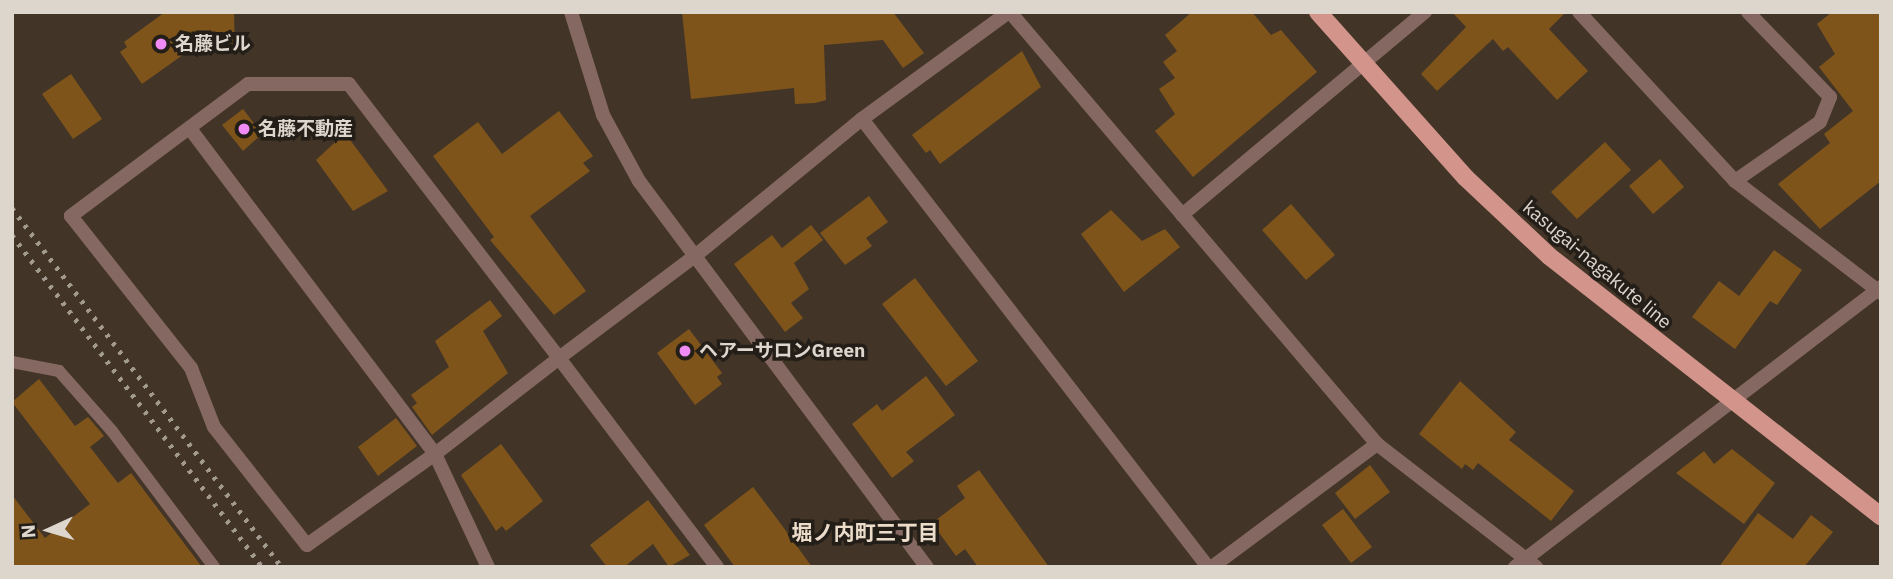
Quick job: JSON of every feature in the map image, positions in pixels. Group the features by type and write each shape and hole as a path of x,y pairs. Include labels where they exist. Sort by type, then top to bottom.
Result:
{"main road":[{"name":"kasugai-nagakute line","path":"1318,12 1466,178 1549,256 1730,401 1881,516"}],"street":[{"path":"571,12 603,115 639,181 927,567"},
{"path":"717,567 559,358 349,84 248,84 191,130 71,216 191,368 214,427 307,545 435,454 559,358 695,256 862,119 1009,12 1377,444 1525,564 1730,401 1879,290 1735,181 1579,12"},
{"path":"1182,215 1425,12"},
{"path":"1735,181 1820,122 1830,97 1748,12"},
{"path":"862,119 1210,567 1377,444"},
{"path":"191,130 435,454 488,567"}],"lane":[{"path":"12,362 58,371 112,430 214,567"}],"building":[{"name":"名藤ビル","path":"165,12 234,12 235,52 187,52 142,84 120,52 127,47 124,42"},
{"path":"682,12 893,12 924,53 903,68 883,40 824,45 826,100 815,103 795,104 794,88 691,99"},
{"path":"1192,12 1252,12 1271,35 1281,30 1317,72 1193,177 1155,131 1175,114 1159,89 1175,78 1163,62 1177,51 1165,35"},
{"path":"1452,12 1566,12 1549,29 1588,71 1557,100 1508,47 1503,51 1493,39 1437,91 1421,74 1466,27"},
{"path":"1832,12 1881,12 1881,181 1820,229 1778,184 1830,143 1824,134 1853,111 1819,67 1835,54 1817,24"},
{"path":"1022,51 1041,87 940,164 930,150 926,153 912,135"},
{"path":"71,74 102,119 73,139 42,94"},
{"path":"243,109 262,134 243,151 222,125"},
{"path":"559,111 593,156 583,163 590,171 530,216 586,291 554,315 490,240 494,237 433,156 478,122 502,154"},
{"path":"345,133 388,191 353,211 316,160"},
{"path":"1605,142 1631,170 1577,219 1551,192"},
{"path":"1660,159 1684,187 1653,214 1629,186"},
{"path":"869,196 888,222 866,238 872,246 845,265 820,233"},
{"path":"1291,204 1335,255 1306,280 1262,230"},
{"path":"1111,210 1142,241 1165,229 1180,247 1124,292 1081,234"},
{"path":"811,225 823,240 794,263 809,289 791,303 803,318 785,332 734,264 772,235 782,248"},
{"path":"1774,250 1802,270 1777,305 1770,301 1735,349 1692,317 1719,281 1739,296"},
{"path":"915,278 978,361 946,386 882,304"},
{"path":"490,300 502,316 483,331 508,373 432,435 412,407 417,403 411,395 449,367 435,341"},
{"path":"689,329 722,373 717,377 722,384 695,405 657,353"},
{"path":"926,376 955,415 906,452 914,461 892,478 852,424 877,404 882,411"},
{"path":"39,379 75,426 88,417 104,436 90,447 118,483 131,473 202,567 12,567 12,495 45,538 90,504 12,402"},
{"path":"1460,381 1516,432 1509,440 1574,491 1551,521 1478,463 1473,470 1465,464 1462,469 1419,434"},
{"path":"396,418 417,446 378,476 358,447"},
{"path":"501,444 543,501 506,531 502,526 496,531 461,475"},
{"path":"1732,449 1775,483 1744,524 1676,473 1704,451 1714,464"},
{"path":"1370,465 1390,492 1355,519 1335,493"},
{"path":"979,470 1049,567 978,567 965,549 956,556 932,523 965,498 957,486"},
{"path":"753,487 812,567 735,567 704,525"},
{"path":"648,500 690,555 669,567 653,544 624,567 607,567 590,545"},
{"path":"1343,509 1372,547 1351,563 1322,525"},
{"path":"1758,513 1793,539 1811,515 1833,532 1804,567 1719,567"}],"railway":[{"path":"12,208 282,567"},
{"path":"12,235 262,567"}],"place":[{"name":"名藤ビル","path":"161,44"},
{"name":"名藤不動産","path":"244,129"},
{"name":"ヘアーサロンGreen","path":"685,351"}],"district":[{"name":"堀ノ内町三丁目","path":"865,532"}]}
